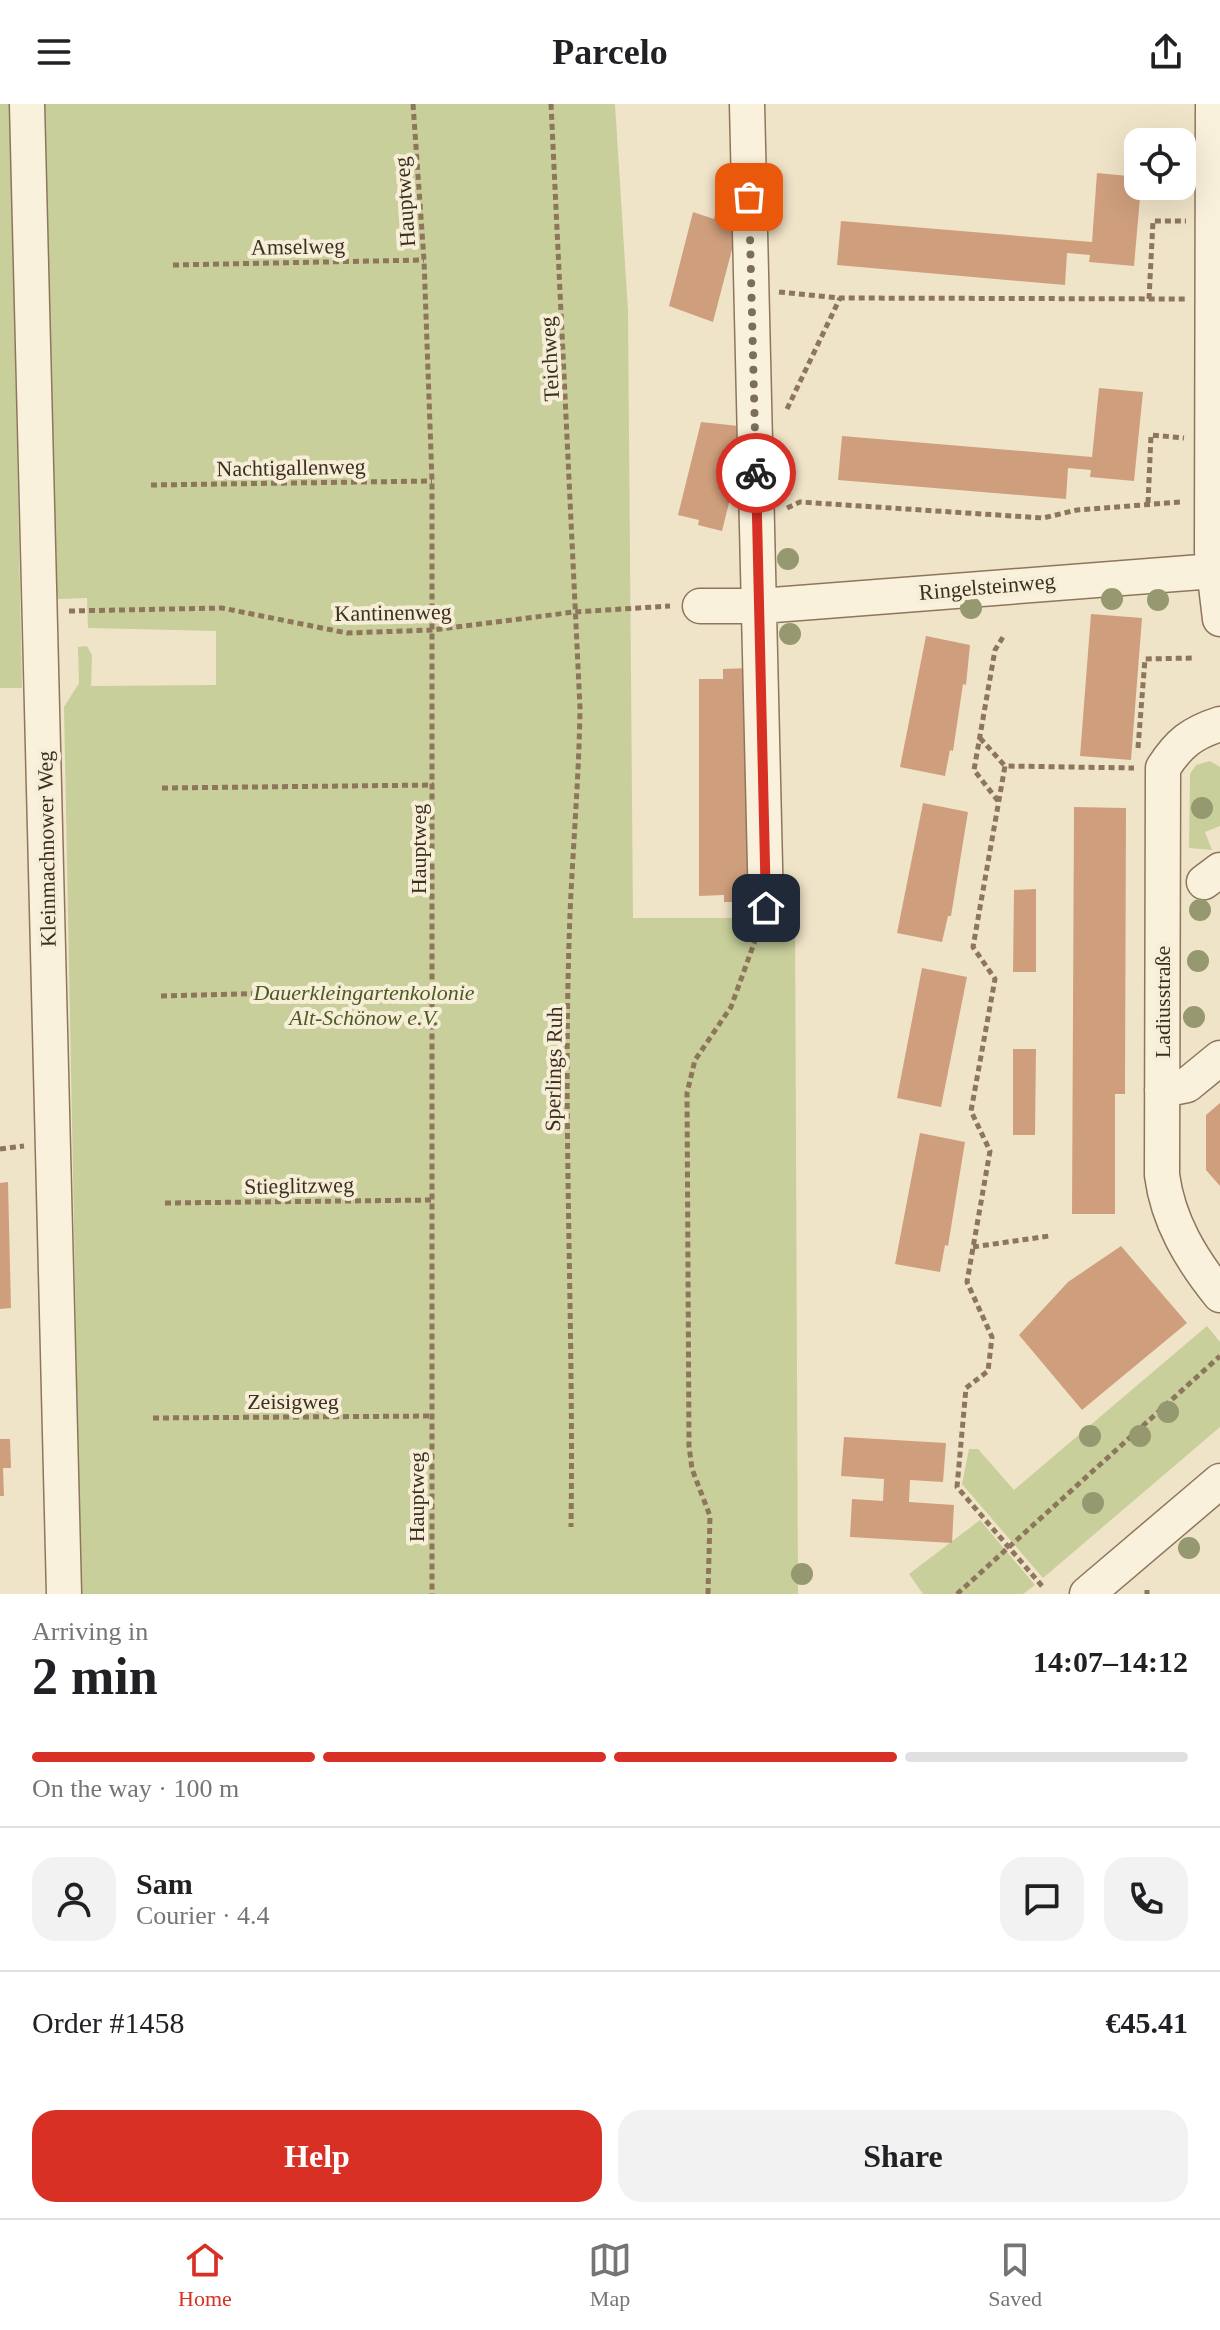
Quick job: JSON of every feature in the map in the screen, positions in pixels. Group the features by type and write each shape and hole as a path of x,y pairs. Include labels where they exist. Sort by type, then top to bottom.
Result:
{"street":[{"name":"Kleinmachnower Weg","path":"27,104 64,1594"},
{"path":"747,104 766,908"},
{"path":"1213,104 1208,226 1214,571 1220,619"},
{"name":"Ringelsteinweg","path":"700,606 760,606 1214,571"},
{"name":"Ladiusstraße","path":"1220,724 1191,734 1175,748 1163,768 1162,1090 1164,1191 1188,1251 1220,1295"},
{"path":"1162,1090 1187,1085 1220,1058"},
{"path":"1087,1594 1220,1481"}],"path":[{"name":"Hauptweg","path":"413,104 424,260 432,481 432,1594"},
{"name":"Teichweg","path":"551,104 570,439 574,612"},
{"path":"1149,299 1153,221 1208,226"},
{"name":"Amselweg","path":"173,265 424,260"},
{"path":"790,292 840,298 1190,299"},
{"path":"787,422 787,408 840,298"},
{"path":"1148,503 1151,435 1189,438"},
{"name":"Nachtigallenweg","path":"151,485 432,481"},
{"path":"783,510 784,495"},
{"path":"774,510 783,510 800,502 1043,518 1077,510 1190,501"},
{"name":"Kantinenweg","path":"40,612 222,608 347,633 433,630 574,612 700,606"},
{"name":"Sperlings Ruh","path":"571,1527 570,929 580,723 574,612"},
{"path":"999,802 974,770 995,650 1003,637"},
{"path":"980,737 1005,766 1137,768 1145,659 1193,658"},
{"path":"1005,766 973,947 995,979 971,1111 990,1151 967,1282 992,1337 988,1371 966,1388 957,1487 1042,1586"},
{"path":"162,788 434,785"},
{"path":"708,1594 710,1516 695,1480 689,1446 687,1093 695,1060 731,1007 766,908"},
{"path":"161,996 433,989"},
{"name":"Stieglitzweg","path":"165,1203 434,1200"},
{"path":"973,1247 1049,1236"},
{"path":"957,1594 1220,1356"},
{"name":"Zeisigweg","path":"153,1418 433,1416"}],"green space":[{"path":"0,104 10,104 22,688 0,688"},
{"name":"Dauerkleingartenkolonie Alt-Schönow e.V.","path":"40,104 615,104 628,311 633,918 795,918 798,1594 81,1594 64,707 79,683 78,647 87,646 92,655 91,686 216,685 216,631 88,628 87,598 58,599 54,588"},
{"path":"1210,761 1220,767 1220,826 1205,832 1212,850 1189,848 1190,774 1196,765"},
{"path":"1207,1326 1220,1342 1220,1427 1043,1578 962,1484 969,1449 978,1449 1014,1490"},
{"path":"980,1520 1035,1585 1023,1594 923,1594 909,1574"}],"building":[{"path":"1097,173 1124,176 1124,200 1140,200 1134,266 1089,262 1090,255 1067,253 1065,285 837,265 841,221 1092,242"},
{"path":"693,212 714,219 716,212 740,219 713,322 669,306"},
{"path":"1099,388 1143,392 1134,481 1090,477 1091,470 1068,468 1066,499 838,480 842,436 1092,457"},
{"path":"701,422 748,427 722,531 698,525 699,520 678,515"},
{"path":"1091,614 1142,618 1131,760 1080,756"},
{"path":"926,636 970,645 966,685 963,684 953,751 950,750 945,776 900,767"},
{"path":"748,668 750,902 724,902 724,895 699,896 699,679 723,679 723,669"},
{"path":"923,803 968,812 951,916 948,916 942,942 897,933"},
{"path":"1074,807 1126,808 1125,1094 1115,1094 1115,1214 1072,1214"},
{"path":"1036,889 1036,972 1013,972 1014,890"},
{"path":"922,968 967,977 941,1107 897,1098"},
{"path":"1013,1049 1036,1049 1035,1135 1013,1135"},
{"path":"1220,1103 1220,1186 1206,1170 1206,1115"},
{"path":"920,1133 965,1142 948,1246 945,1245 940,1272 895,1264"},
{"path":"8,1182 11,1308 0,1309 0,1183"},
{"path":"1121,1246 1187,1323 1082,1410 1019,1335 1068,1282"},
{"path":"844,1437 946,1443 943,1482 910,1480 909,1502 954,1505 952,1543 850,1537 852,1499 883,1501 884,1479 841,1476"},
{"path":"0,1439 10,1439 11,1468 3,1468 4,1496 0,1496"}],"way so far":[{"path":"749,197 756,473"}],"route":[{"path":"756,473 766,908"}]}
